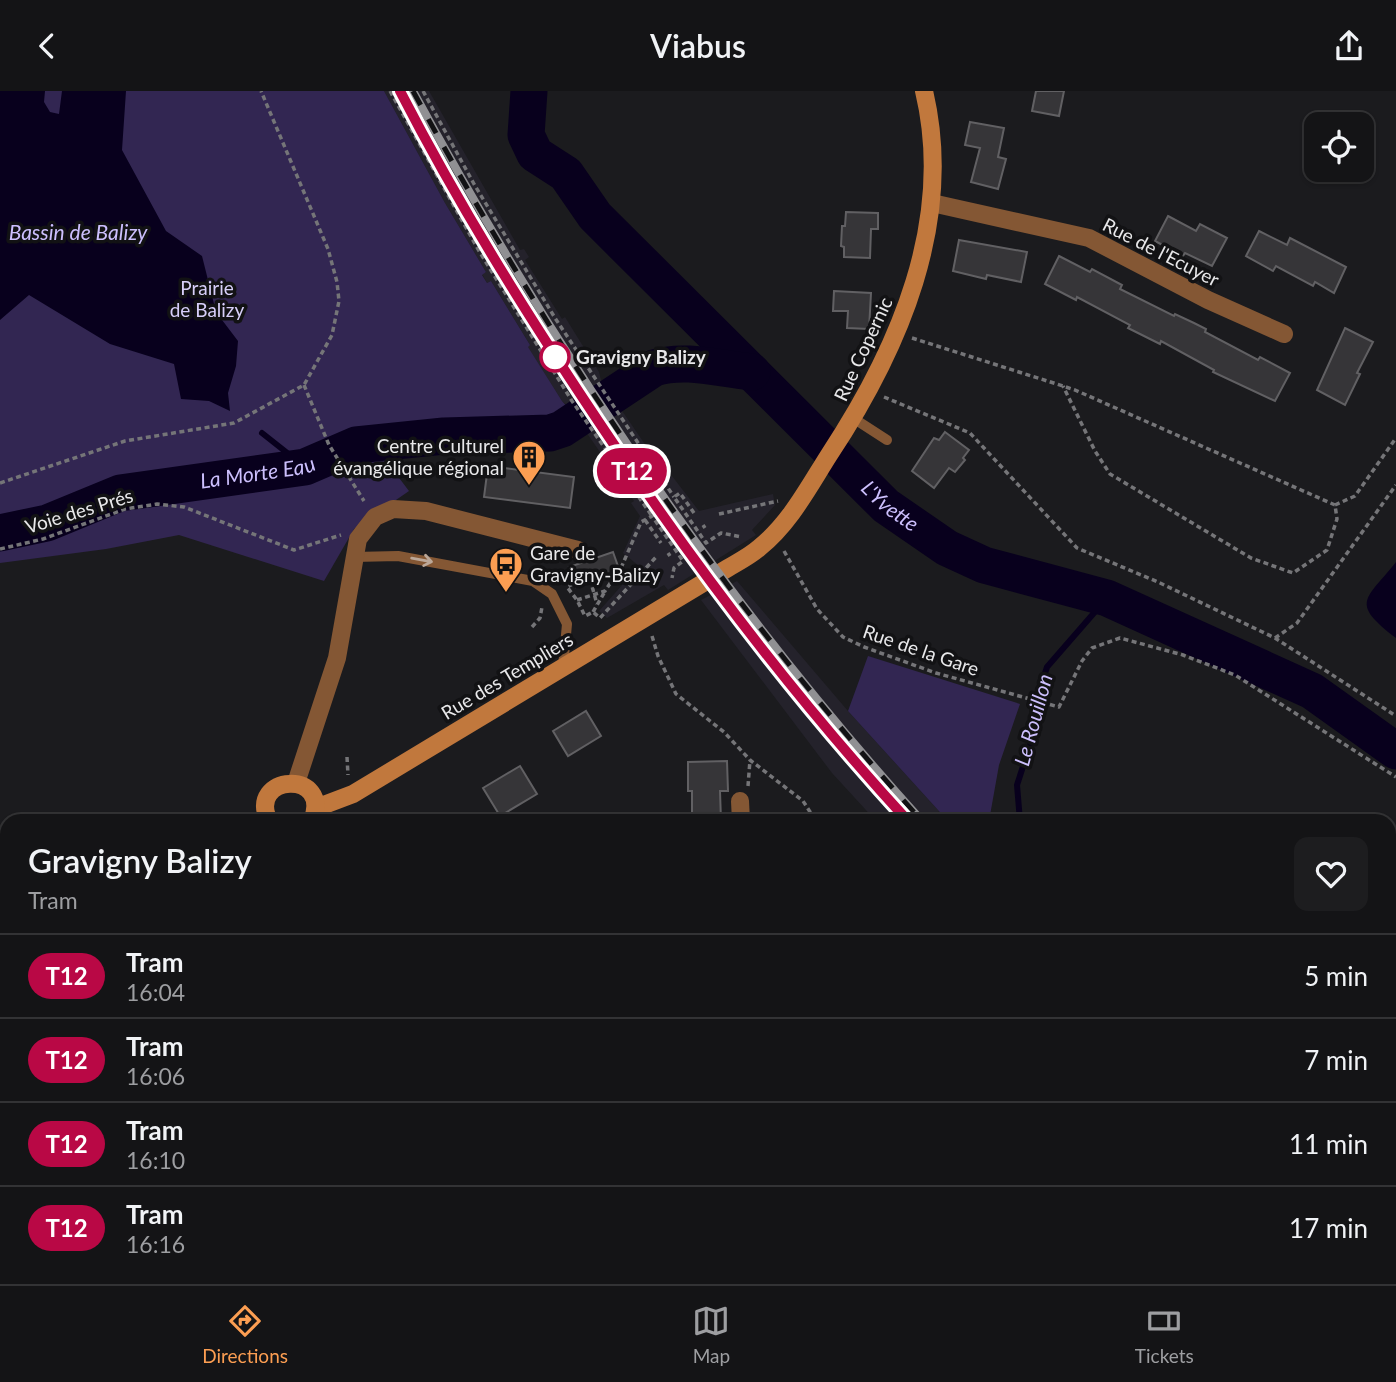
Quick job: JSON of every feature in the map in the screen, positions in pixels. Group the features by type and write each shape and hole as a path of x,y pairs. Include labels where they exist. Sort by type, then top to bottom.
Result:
{"street":[{"name":"Rue Copernic","path":"718,574 758,550 788,520 870,391 897,333 914,287 932,203 930,115 924,91"},
{"name":"Rue de l'Ecuyer","path":"932,203 1089,238 1208,300 1284,334"},
{"path":"266,814 266,801 272,790 283,783 296,783 337,658 358,539 370,522 393,509 426,511 578,550"},
{"name":"Rue des Templiers","path":"296,783 307,788 314,797 314,814 353,794 718,574"},
{"path":"740,801 741,814"}],"lane":[{"path":"851,421 887,440"},
{"path":"354,557 398,556 421,559 533,581 552,594 567,624 564,667"}],"path":[{"path":"0,483 125,441 234,423 304,385 332,335 339,301 337,282 328,249 261,91"},
{"path":"390,91 486,263 572,401 683,561 674,568 671,585"},
{"path":"423,91 474,184 555,318 706,543 721,533 747,538"},
{"path":"897,333 1063,386 1335,505 1355,496 1396,438"},
{"path":"304,385 329,445 370,522"},
{"path":"1063,386 1095,451 1110,474 1251,558 1293,573 1327,549 1338,519 1335,505"},
{"path":"870,391 970,433 1077,548 1158,582 1275,638 1396,716"},
{"path":"1275,638 1297,623 1396,485"},
{"path":"674,497 680,493 694,513"},
{"path":"719,514 774,500"},
{"name":"Voie des Prés","path":"0,549 43,539 125,509 157,503 184,507 294,550 370,522"},
{"path":"621,568 641,522 652,516"},
{"path":"645,520 662,544"},
{"name":"Rue de la Gare","path":"775,534 817,609 844,637 864,647 936,673 1059,707 1082,661 1093,648 1120,638 1182,655 1235,675 1396,777"},
{"path":"593,612 600,618 657,556"},
{"path":"573,585 567,587 585,616 593,612 617,573"},
{"path":"590,579 597,604"},
{"path":"577,600 605,591"},
{"path":"532,627 540,618 541,599"},
{"path":"642,619 652,633 658,656 676,694 724,731 750,760 803,801 811,814"},
{"path":"347,757 347,772"}],"shaded area":[{"path":"384,91 429,91 520,250 524,249 529,257 525,260 562,319 565,317 599,372 601,380 668,478 672,476 699,511 773,494 775,505 752,530 756,535 668,590 664,585 607,618 599,611 639,566 623,553 640,516 631,503 634,501 562,401 527,346 530,345 491,281 487,283 482,274 486,272"},
{"path":"737,581 848,711 942,814 870,814 832,773 701,600"}],"green space":[{"name":"Prairie de Balizy","path":"0,91 384,91 486,272 482,275 487,283 491,281 530,345 528,347 562,401 572,412 551,424 418,427 365,433 409,491 354,529 324,581 179,535 106,549 0,563"},
{"path":"868,656 1020,704 999,765 990,814 942,814 848,711"}],"water":[{"name":"Bassin de Balizy","path":"0,91 45,91 44,102 50,112 59,114 62,91 126,91 122,150 166,231 202,256 216,312 238,341 236,366 228,393 230,411 209,401 181,399 174,364 110,344 29,295 0,320"},
{"path":"1396,562 1396,638 1372,616 1367,608 1367,601 1370,593"}],"building":[{"path":"1036,91 1064,91 1059,116 1032,111"},
{"path":"970,122 1004,128 998,157 1006,159 998,189 971,182 980,148 965,145"},
{"path":"846,212 878,213 878,229 871,229 870,258 844,257 844,247 841,246"},
{"path":"1168,216 1196,231 1200,224 1227,238 1212,266 1185,253 1183,256 1155,241"},
{"path":"1259,231 1287,245 1290,238 1346,267 1334,293 1315,282 1313,286 1276,266 1273,271 1246,256"},
{"path":"959,240 1027,252 1021,282 987,275 986,279 953,271"},
{"path":"1059,256 1090,272 1092,269 1122,285 1120,289 1206,329 1205,332 1258,360 1260,357 1290,373 1275,401 1213,372 1214,370 1161,341 1160,344 1128,328 1130,325 1077,297 1076,300 1045,284"},
{"path":"834,291 871,293 869,329 847,328 848,311 833,311"},
{"path":"1345,328 1373,342 1345,405 1317,390"},
{"path":"945,432 969,450 955,472 949,468 934,488 912,471 934,438 939,440"},
{"name":"Centre Culturel évangélique régional","path":"488,466 574,477 570,508 484,497"},
{"path":"613,552 620,572 576,587 569,567"},
{"path":"586,711 601,736 568,756 553,731"},
{"path":"727,761 728,791 720,791 721,814 692,814 692,791 688,791 688,762"},
{"path":"520,766 537,794 503,814 499,814 483,788"}],"waterway":[{"name":"L'Yvette","path":"529,91 526,135 535,154 566,174 595,216 886,506 947,548 984,565 1107,598 1312,691 1396,751"},
{"name":"La Morte Eau","path":"0,533 47,523 120,493 305,467 356,445 444,436 550,433 562,429 654,368 666,365 703,365 752,372"},
{"path":"262,433 305,467"},
{"name":"Le Rouillon","path":"1019,814 1017,785 1029,748 1038,695 1047,667 1107,598"}],"railway":[{"path":"400,91 453,189 510,284 632,471 730,607 798,694 902,814"},
{"path":"413,91 524,285 646,471 710,562 778,651 916,814"}],"tram line":[{"name":"T12","path":"400,91 479,235 529,316 579,395 663,517 758,644 835,739 902,814"}],"place":[{"name":"Gravigny Balizy","path":"555,357"},
{"name":"Centre Culturel évangélique régional","path":"529,487"},
{"name":"Gare de Gravigny-Balizy","path":"506,594"}]}
